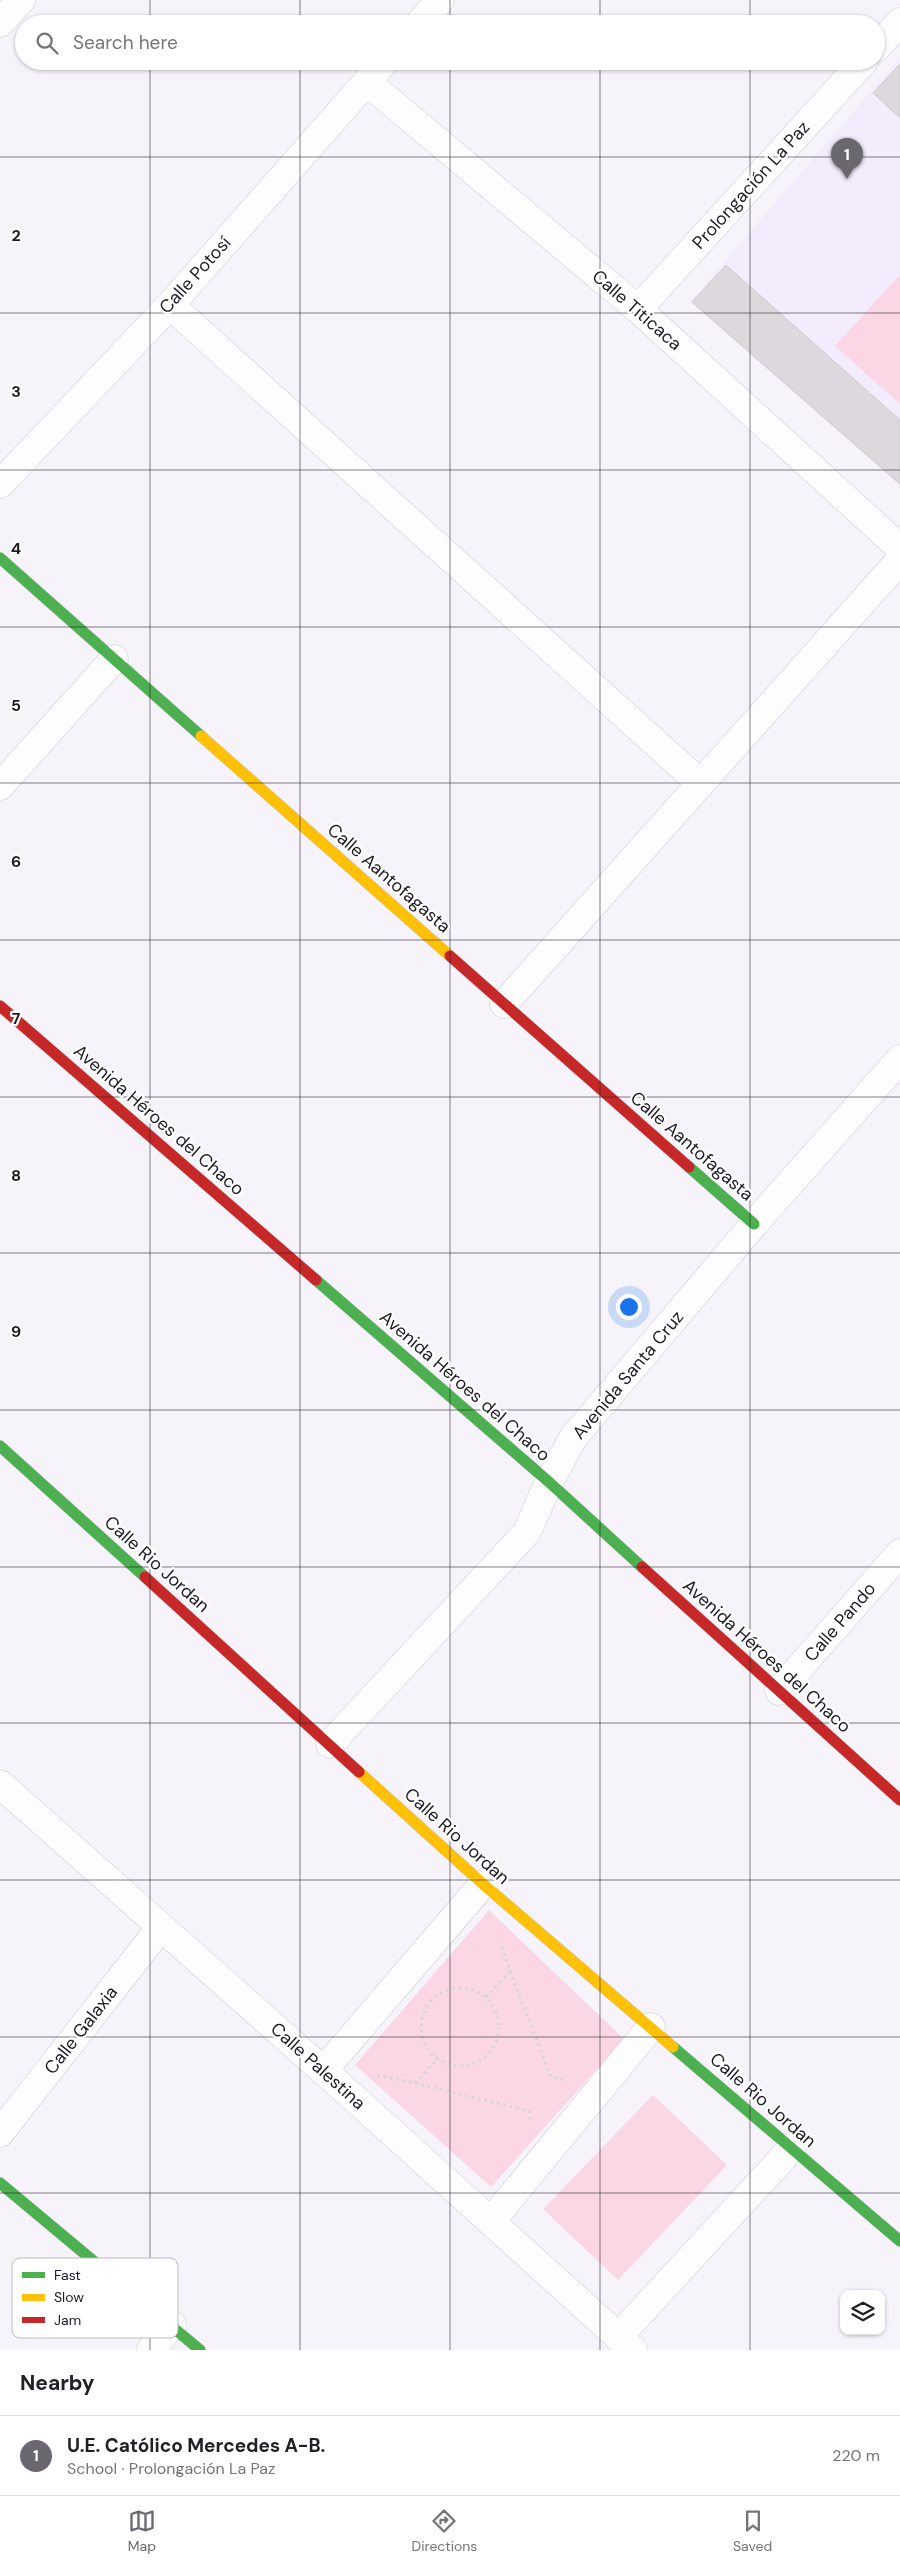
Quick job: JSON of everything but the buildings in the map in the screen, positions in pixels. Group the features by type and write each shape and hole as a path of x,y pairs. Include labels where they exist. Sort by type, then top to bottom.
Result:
{"street":[{"path":"0,23 21,0"},
{"path":"427,15 440,0"},
{"path":"885,38 900,22"},
{"name":"Calle Potosí","path":"0,484 170,305 377,70"},
{"name":"Prolongación La Paz","path":"638,309 856,70"},
{"name":"Calle Titicaca","path":"367,82 638,309 900,548"},
{"path":"170,305 700,783"},
{"name":"Calle Aantofagasta","path":"0,558 754,1224"},
{"path":"504,1004 900,560"},
{"path":"0,786 114,659"},
{"name":"Avenida Héroes del Chaco","path":"0,1006 549,1482 900,1800"},
{"name":"Avenida Santa Cruz","path":"330,1744 527,1532 549,1482 573,1438 754,1224 900,1059"},
{"name":"Calle Rio Jordan","path":"0,1446 483,1884 900,2241"},
{"name":"Calle Pando","path":"779,1691 900,1553"},
{"name":"Calle Palestina","path":"0,1784 345,2090 625,2343"},
{"path":"323,2071 483,1884"},
{"name":"Calle Galaxia","path":"0,2134 161,1927"},
{"path":"491,2221 651,2027"},
{"path":"625,2343 792,2148"},
{"path":"0,2183 91,2258"},
{"path":"178,2330 200,2350"},
{"path":"151,2350 161,2338"}],"path":[{"path":"498,1937 551,2077 569,2081 574,2085"},
{"path":"486,1997 510,1972"},
{"path":"463,1988 475,1991 486,1997 494,2007 500,2031 496,2043 489,2054 479,2061 467,2065 454,2065 438,2058 431,2053 424,2042 421,2029 423,2016 428,2004 438,1995 450,1989 463,1988"},
{"path":"415,2083 438,2058"},
{"path":"345,2090 362,2071 529,2111 531,2125 536,2128"}],"shaded area":[{"path":"900,57 900,486 690,302"},
{"path":"900,275 900,404 835,346"},
{"path":"489,1910 624,2039 491,2187 355,2065"},
{"path":"653,2095 727,2165 618,2280 543,2209"}],"traffic: fast":[{"path":"0,558 201,736"},
{"path":"689,1167 754,1224"},
{"path":"316,1280 549,1482 642,1567"},
{"path":"0,1446 145,1577"},
{"path":"673,2047 900,2241"},
{"path":"0,2183 90,2258"},
{"path":"178,2332 200,2350"}],"traffic: slow":[{"path":"201,736 450,956"},
{"path":"359,1772 483,1884 673,2047"}],"traffic: jam":[{"path":"450,956 689,1167"},
{"path":"0,1006 316,1280"},
{"path":"642,1567 900,1800"},
{"path":"145,1577 359,1772"}],"place":[{"name":"U.E. Católico Mercedes A-B.","path":"847,179"}]}
